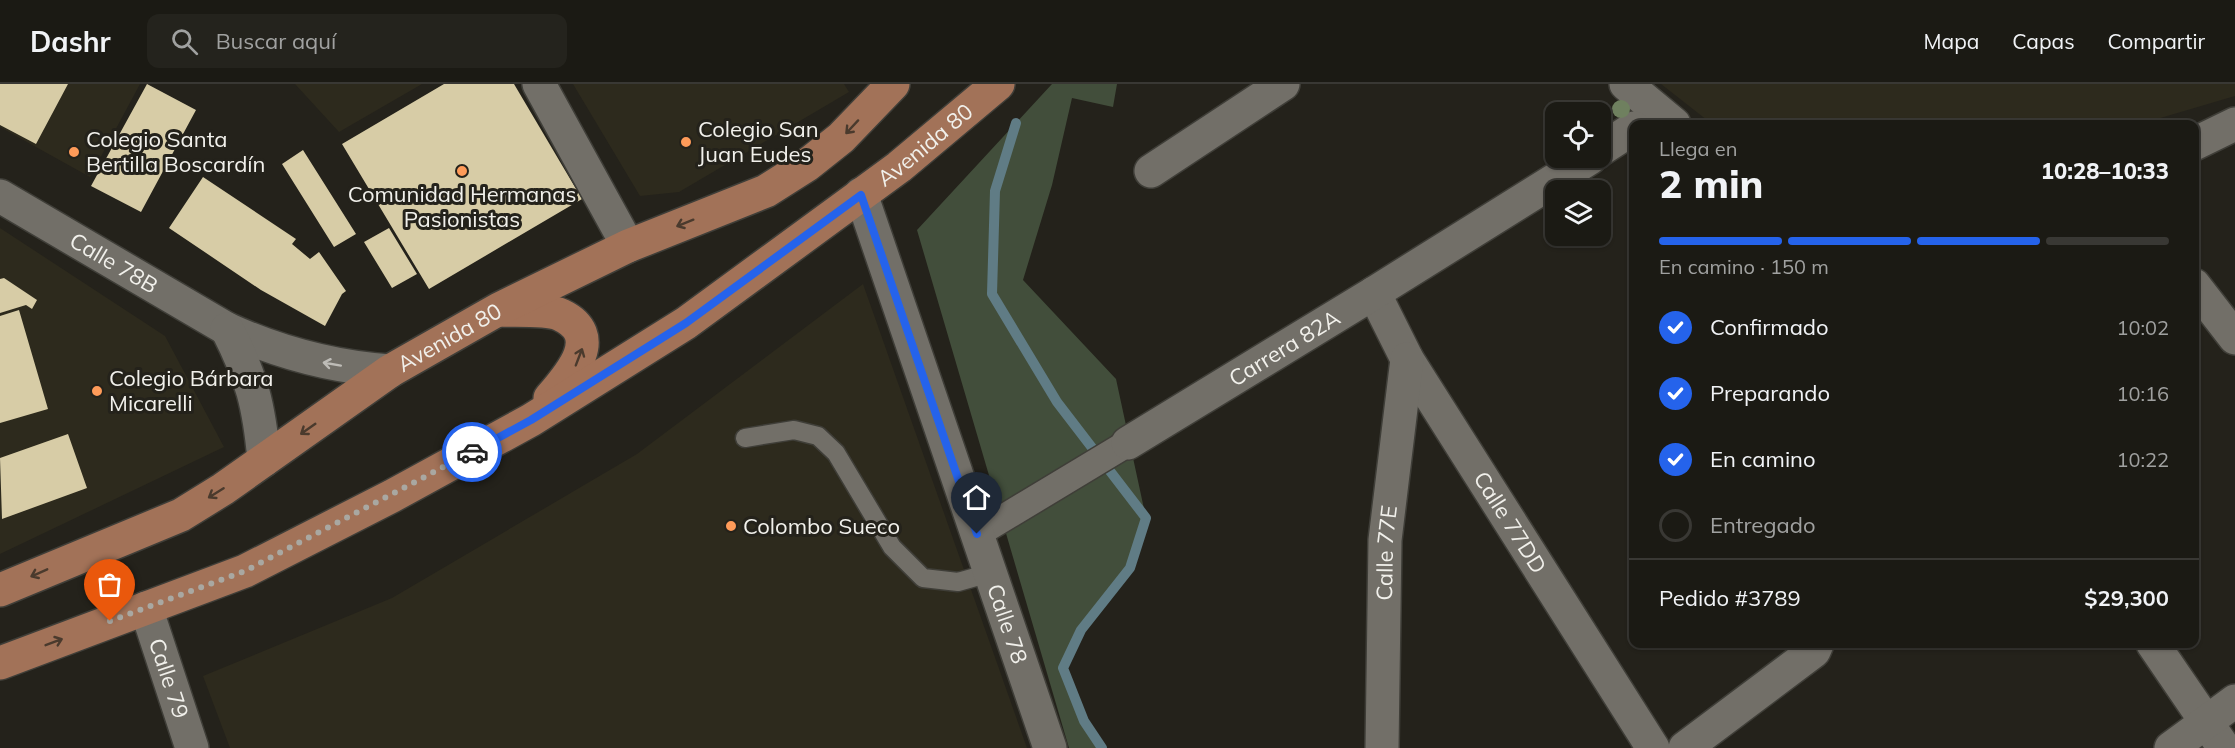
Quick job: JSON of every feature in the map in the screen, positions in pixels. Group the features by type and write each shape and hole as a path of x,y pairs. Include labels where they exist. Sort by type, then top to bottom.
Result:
{"main road":[{"name":"Avenida 80","path":"0,590 181,515 264,460 390,370 499,309 628,246 766,190 807,165 842,138 892,84"},
{"name":"Avenida 80","path":"0,663 245,571 392,496 531,420 686,323 899,167 998,84"},
{"path":"499,309 560,314 575,324 581,335 583,349 576,365 531,420"}],"street":[{"path":"539,84 628,246"},
{"path":"1151,171 1283,84"},
{"path":"1626,84 1650,120"},
{"path":"2199,142 2235,124"},
{"path":"1611,144 1629,134"},
{"name":"Carrera 82A","path":"977,534 1374,293 1574,168"},
{"name":"Calle 78","path":"861,195 1050,748"},
{"name":"Calle 78B","path":"0,196 227,329 293,356 358,369 390,370"},
{"path":"2199,291 2235,338"},
{"name":"Calle 77DD","path":"1374,293 1407,359 1653,748"},
{"path":"227,329 248,370 260,413 264,460"},
{"name":"Calle 77E","path":"1382,748 1385,540 1407,359"},
{"name":"Calle 79","path":"146,608 192,748"},
{"path":"1685,748 1815,648"},
{"path":"2156,648 2224,748"},
{"path":"2171,748 2235,701"}],"lane":[{"path":"745,438 794,430 818,436 836,453 892,547 923,578 958,582 990,573"}],"shaded area":[{"name":"Colegio Santa Bertilla Boscardín","path":"0,84 140,84 90,177 0,127"},
{"name":"Colegio Santa Bertilla Boscardín","path":"295,84 422,84 339,132"},
{"name":"Colegio San Juan Eudes","path":"573,84 844,84 849,92 679,192 640,196"},
{"path":"1661,84 2235,84 2235,96 2154,120 1707,120"},
{"name":"Colegio Bárbara Micarelli","path":"0,228 165,336 224,447 0,554"},
{"name":"Colombo Sueco","path":"863,284 1027,748 230,748 203,676 392,598 637,454"}],"green space":[{"path":"1052,84 1117,84 1113,107 1072,98 1052,185 1023,280 1116,379 1146,518 1130,568 1081,630 1064,668 1084,721 1102,748 1069,748 917,230"}],"building":[{"path":"0,84 68,84 36,144 0,125"},
{"path":"147,84 196,110 141,212 91,186"},
{"name":"Comunidad Hermanas Pasionistas","path":"444,84 514,84 582,199 429,289 342,144"},
{"path":"303,150 356,234 334,247 282,164"},
{"path":"203,177 296,239 292,244 310,259 319,252 346,291 342,294 325,326 261,290 169,228"},
{"path":"389,228 417,274 392,288 364,242"},
{"path":"4,278 37,300 32,309 26,305 0,313 0,279"},
{"path":"19,310 48,409 0,423 0,316"},
{"path":"68,434 87,488 2,519 0,458"}],"waterway":[{"path":"1016,123 995,191 992,294 1057,402 1146,518 1130,568 1081,630 1063,668 1084,721 1102,748"}],"way so far":[{"path":"110,621 245,571 392,496 472,452"}],"place":[{"name":"Colegio San Juan Eudes","path":"686,142"},
{"name":"Colegio Santa Bertilla Boscardín","path":"74,152"},
{"name":"Comunidad Hermanas Pasionistas","path":"462,171"},
{"name":"Colegio Bárbara Micarelli","path":"97,391"},
{"name":"Colombo Sueco","path":"731,526"}],"route":[{"path":"472,452 531,420 686,323 861,195 977,534"}]}
